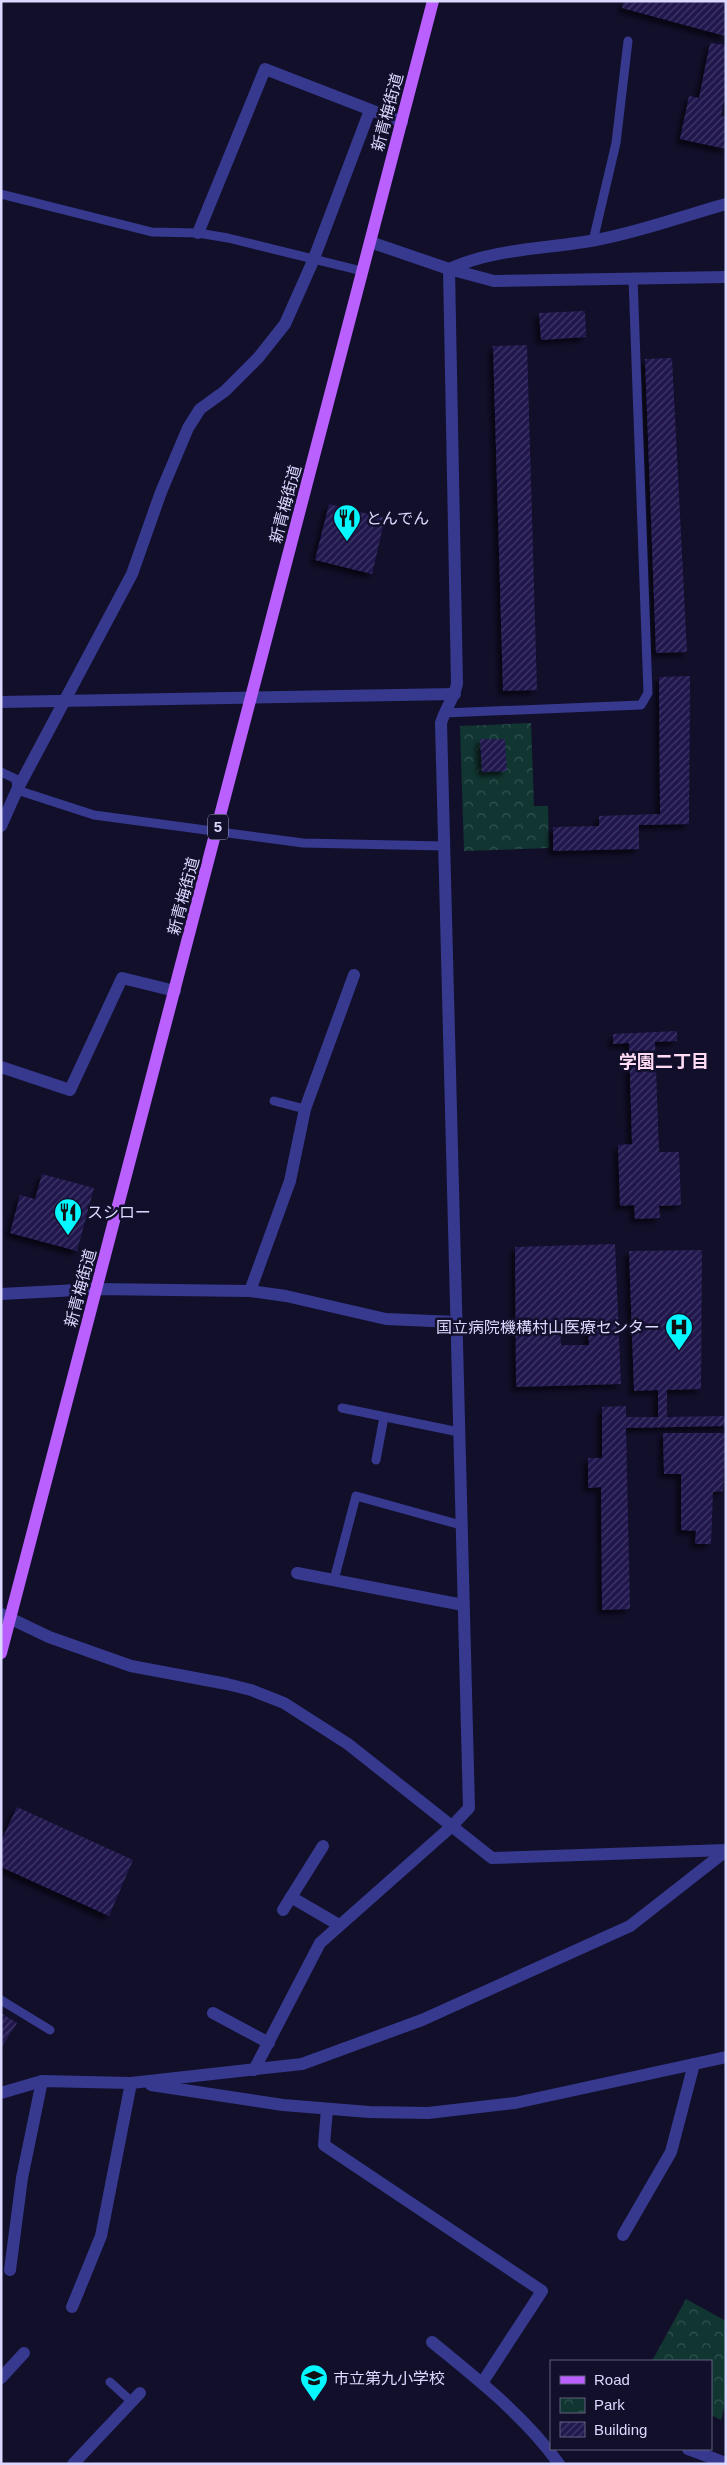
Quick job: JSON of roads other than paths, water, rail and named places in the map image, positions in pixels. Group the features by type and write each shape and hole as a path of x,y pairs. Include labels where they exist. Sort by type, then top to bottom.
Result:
{"main road":[{"name":"新青梅街道","path":"1,1653 6,1616 175,992 433,1"}],"street":[{"path":"198,233 265,69 402,122"},
{"path":"1,826 17,790 132,574 188,428 200,409 225,391 258,358 285,324 313,261 370,110"},
{"path":"449,269 466,261 510,252 593,241 726,204"},
{"path":"370,242 449,269 494,281 726,277"},
{"path":"254,2070 320,1943 452,1826 469,1808 441,722 455,694 456,664 449,269"},
{"path":"1,702 455,694"},
{"path":"250,1291 290,1181 305,1109 354,975"},
{"path":"1,1067 70,1090 122,978 175,992"},
{"path":"1,1294 96,1289 250,1291 286,1296 386,1319 455,1322"},
{"path":"297,1573 464,1605"},
{"path":"6,1616 49,1637 132,1666 227,1684 251,1690 284,1703 348,1744 492,1858 726,1851"},
{"path":"284,1910 323,1846"},
{"path":"132,2083 302,2064 422,2020 630,1926 726,1851"},
{"path":"291,1897 339,1925"},
{"path":"213,2013 269,2042"},
{"path":"1,2093 42,2081 132,2083 283,2105 369,2112 428,2113 514,2104 726,2057"},
{"path":"623,2235 671,2152 694,2064"},
{"path":"10,2270 22,2178 42,2081"},
{"path":"72,2307 101,2236 132,2083"},
{"path":"327,2109 324,2145 542,2291 482,2383"},
{"path":"432,2342 482,2383 542,2440 559,2464"},
{"path":"1,2378 24,2353"},
{"path":"73,2464 136,2398"},
{"path":"691,2450 726,2462"}],"lane":[{"path":"593,241 616,142 628,41"},
{"path":"1,194 152,232 198,233 228,238 362,272"},
{"path":"444,713 641,706 648,694 633,278"},
{"path":"1,772 16,779 17,790 94,815 303,843 444,846"},
{"path":"274,1101 305,1109"},
{"path":"342,1408 459,1432"},
{"path":"376,1460 384,1417"},
{"path":"334,1580 356,1496 461,1525"},
{"path":"1,2000 50,2030"},
{"path":"110,2382 136,2398"}],"place":[{"name":"とんでん","path":"347,542"},
{"name":"スシロー","path":"68,1236"},
{"name":"国立病院機構村山医療センター","path":"679,1351"},
{"name":"市立第九小学校","path":"314,2402"}],"district":[{"name":"学園二丁目","path":"664,1062"}]}
